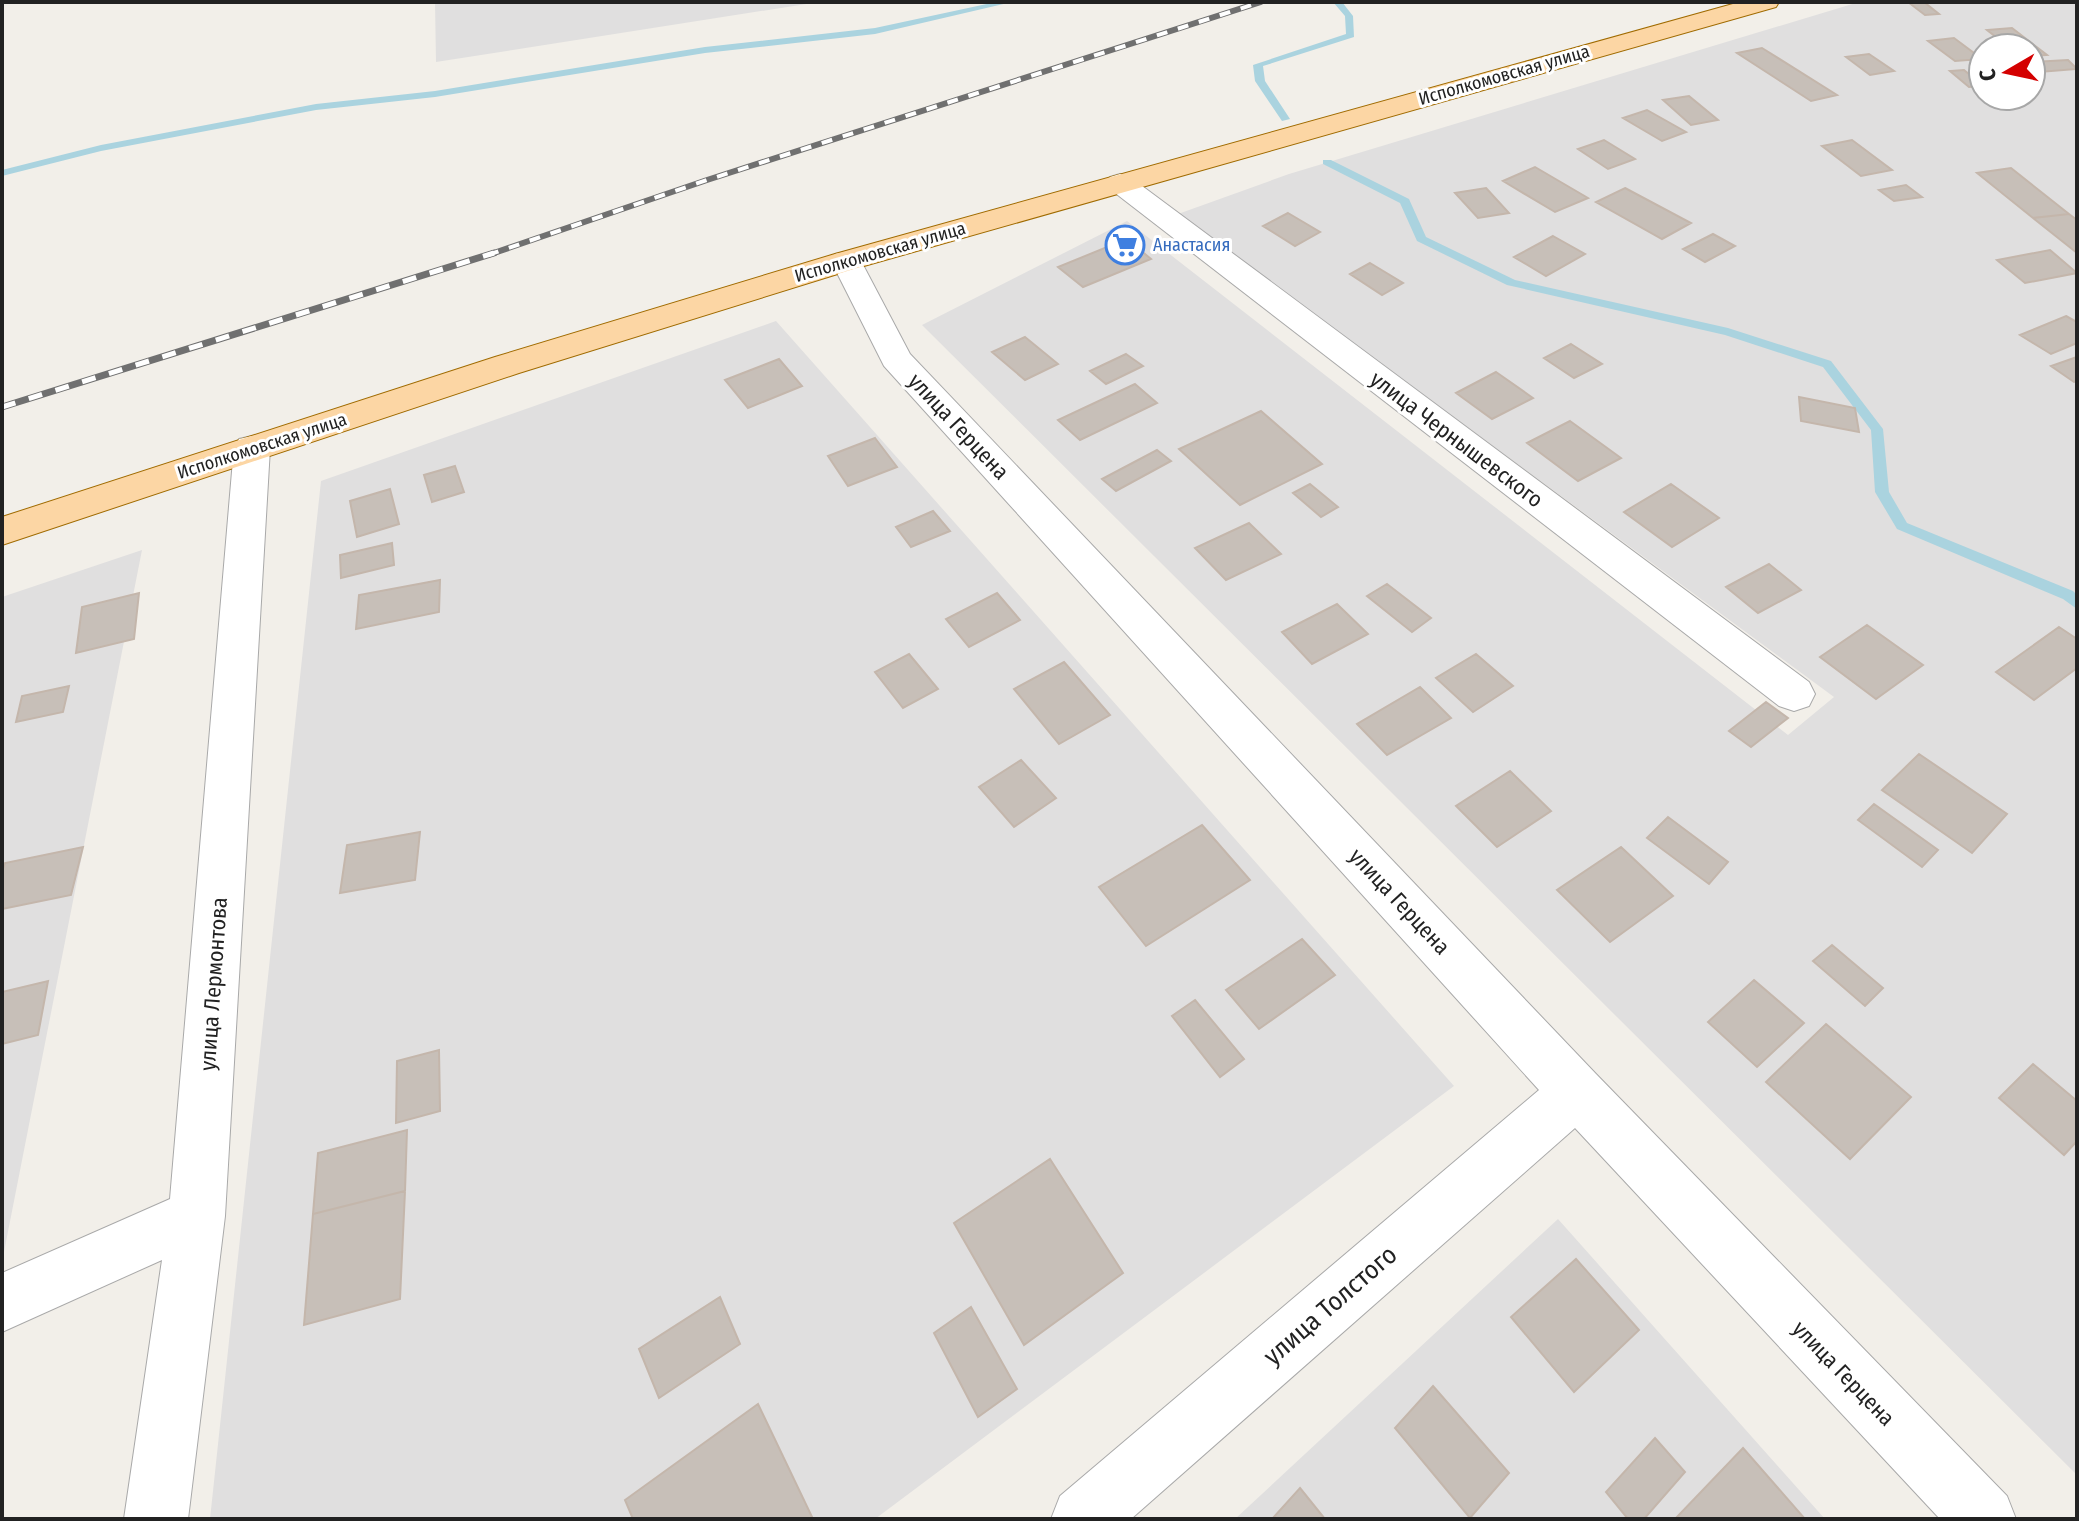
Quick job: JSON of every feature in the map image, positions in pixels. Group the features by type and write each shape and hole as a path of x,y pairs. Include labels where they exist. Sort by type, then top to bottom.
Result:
{"main road":[{"name":"Исполкомовская улица","path":"2,531 252,448 846,261 1767,2"}],"street":[{"name":"улица Чернышевского","path":"1120,183 1794,694"},
{"name":"улица Герцена","path":"846,261 896,359 1577,1092 1984,1519"},
{"name":"улица Лермонтова","path":"156,1519 197,1216 252,448"},
{"name":"улица Толстого","path":"1083,1519 1577,1092"},
{"path":"2,1303 197,1216"}],"shaded area":[{"path":"435,2 819,2 436,62"},
{"path":"1859,2 2077,2 2077,1475 922,325 1127,221 1788,735 1834,697 1178,214 1289,174"},
{"path":"776,321 1454,1086 875,1519 210,1519 321,481"},
{"path":"142,550 3,1257 2,1257 2,597"},
{"path":"1558,1219 1825,1519 1235,1519"}],"building":[{"path":"1908,2 1924,2 1939,14 1925,15"},
{"path":"2012,28 2017,32 1990,32 1987,30"},
{"path":"1954,38 1967,48 1967,60 1955,61 1928,41"},
{"path":"1762,48 1837,95 1811,101 1737,53"},
{"path":"1869,54 1894,71 1870,75 1846,57"},
{"path":"2068,60 2077,69 2047,71 2047,61"},
{"path":"1964,70 1967,73 1967,85 1950,71"},
{"path":"1689,96 1718,120 1691,125 1663,100"},
{"path":"1647,110 1686,132 1662,141 1623,118"},
{"path":"1604,140 1635,159 1608,169 1578,149"},
{"path":"1852,140 1892,170 1861,176 1822,146"},
{"path":"1535,167 1588,198 1555,212 1503,181"},
{"path":"2011,168 2069,214 2033,218 1977,173"},
{"path":"1906,185 1922,197 1894,201 1879,190"},
{"path":"1486,188 1509,213 1478,218 1455,193"},
{"path":"1625,188 1691,223 1662,239 1596,202"},
{"path":"1288,213 1320,232 1295,246 1263,226"},
{"path":"2069,214 2077,220 2077,253 2033,218"},
{"path":"1713,234 1735,246 1705,262 1683,249"},
{"path":"1553,236 1585,254 1546,276 1514,257"},
{"path":"1127,239 1151,259 1083,287 1058,267"},
{"path":"2050,250 2077,273 2025,283 1997,260"},
{"path":"1370,263 1403,283 1382,295 1350,274"},
{"path":"2066,316 2077,322 2077,343 2051,354 2020,335"},
{"path":"1025,337 1058,364 1025,380 992,352"},
{"path":"1571,344 1602,364 1574,378 1544,358"},
{"path":"1126,354 1143,366 1106,384 1090,371"},
{"path":"2077,357 2077,381 2051,366"},
{"path":"779,359 802,386 748,408 725,380"},
{"path":"1496,372 1533,398 1492,419 1456,393"},
{"path":"1135,384 1157,403 1080,440 1058,420"},
{"path":"1799,397 1855,408 1859,432 1801,421"},
{"path":"1261,411 1322,464 1240,505 1179,449"},
{"path":"1570,421 1621,458 1578,481 1527,443"},
{"path":"875,438 897,467 848,486 828,456"},
{"path":"1157,450 1171,461 1116,491 1102,479"},
{"path":"455,466 464,492 432,502 424,475"},
{"path":"1310,484 1338,507 1321,517 1293,493"},
{"path":"1671,484 1719,518 1672,547 1624,512"},
{"path":"390,489 399,524 357,537 350,501"},
{"path":"933,511 950,531 911,547 896,527"},
{"path":"1249,523 1281,554 1226,580 1195,548"},
{"path":"392,543 394,565 341,578 340,555"},
{"path":"1769,564 1801,590 1758,613 1726,587"},
{"path":"440,580 439,612 356,629 359,595"},
{"path":"1387,584 1431,618 1412,632 1367,596"},
{"path":"139,593 134,639 76,653 82,607"},
{"path":"997,593 1020,620 969,647 946,619"},
{"path":"1337,604 1368,634 1312,664 1282,632"},
{"path":"1867,625 1923,665 1876,699 1820,657"},
{"path":"2059,627 2077,639 2077,668 2034,700 1996,672"},
{"path":"909,654 938,689 903,708 875,672"},
{"path":"1476,654 1513,686 1473,712 1436,678"},
{"path":"1064,662 1110,715 1059,744 1014,689"},
{"path":"69,686 63,712 16,722 22,696"},
{"path":"1420,687 1451,718 1387,755 1357,724"},
{"path":"1766,702 1788,718 1751,747 1729,731"},
{"path":"1919,754 2007,814 1972,853 1882,790"},
{"path":"1021,760 1056,798 1014,827 979,787"},
{"path":"1510,771 1551,811 1497,847 1456,806"},
{"path":"1874,804 1938,850 1922,867 1858,820"},
{"path":"1668,817 1728,862 1709,884 1647,838"},
{"path":"1202,825 1250,880 1146,946 1099,887"},
{"path":"420,832 415,880 340,893 347,845"},
{"path":"83,847 71,895 2,909 2,872 5,863"},
{"path":"1621,847 1673,896 1610,942 1557,890"},
{"path":"1302,939 1335,975 1259,1029 1226,990"},
{"path":"1832,945 1883,988 1865,1006 1813,961"},
{"path":"1754,980 1804,1023 1757,1067 1708,1022"},
{"path":"48,981 38,1035 2,1044 2,992"},
{"path":"1195,1000 1244,1059 1220,1077 1172,1016"},
{"path":"1826,1024 1911,1097 1850,1159 1766,1082"},
{"path":"439,1050 440,1111 396,1123 397,1061"},
{"path":"2033,1064 2077,1101 2077,1141 2064,1155 1999,1098"},
{"path":"407,1130 405,1191 313,1214 318,1153"},
{"path":"1050,1159 1123,1273 1024,1345 954,1223"},
{"path":"405,1191 400,1299 304,1325 313,1214"},
{"path":"1576,1259 1639,1330 1574,1392 1511,1317"},
{"path":"720,1297 740,1344 659,1398 639,1349"},
{"path":"971,1307 1017,1389 978,1417 934,1333"},
{"path":"1433,1386 1509,1473 1470,1518 1395,1428"},
{"path":"758,1404 813,1519 633,1519 625,1500"},
{"path":"1655,1438 1685,1472 1644,1519 1628,1519 1606,1492"},
{"path":"1743,1448 1805,1519 1675,1519"},
{"path":"1300,1488 1325,1519 1272,1519"}],"waterway":[{"path":"2,173 101,148 316,107 435,94 705,50 875,31 1008,2"},
{"path":"1285,119 1260,81 1258,65 1351,35 1349,16 1337,2"},
{"path":"1327,162 1405,201 1421,239 1511,283 1728,332 1827,364 1877,429 1882,492 1902,526 2068,595 2077,604"}],"railway":[{"path":"492,254 707,180 1261,2"},
{"path":"2,407 492,254"},
{"path":"488,255 492,254"}],"place":[{"name":"Анастасия","path":"1125,245"}]}
